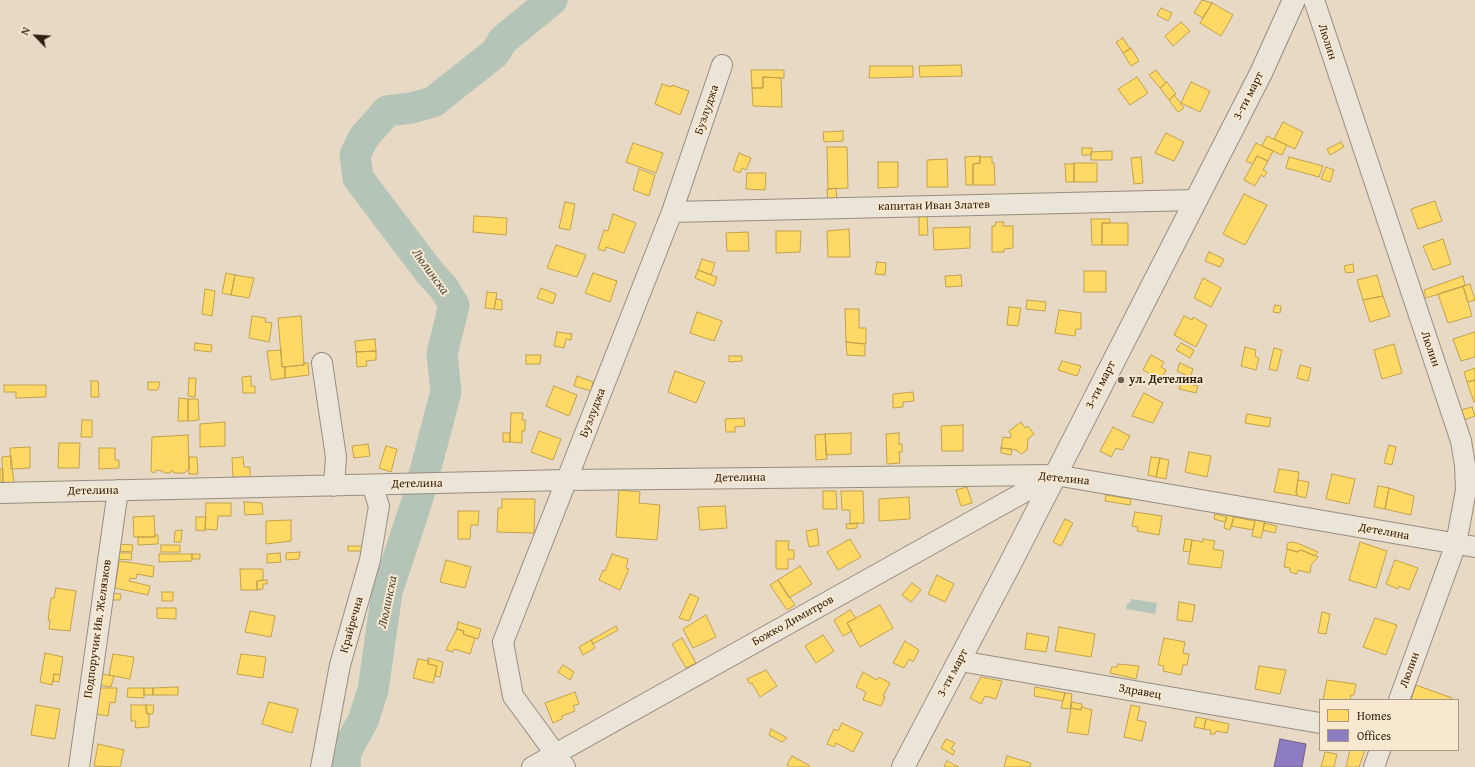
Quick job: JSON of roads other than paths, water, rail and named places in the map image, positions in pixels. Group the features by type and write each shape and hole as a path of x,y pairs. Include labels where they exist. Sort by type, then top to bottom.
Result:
{"street":[{"name":"3-ти март","path":"904,767 960,661 1261,74 1294,0"},
{"name":"Люлин","path":"1314,0 1461,441 1465,465 1466,546 1399,699"},
{"name":"Бузлуджа","path":"560,760 513,696 503,642 672,212 722,65"},
{"name":"капитан Иван Златев","path":"672,212 1196,200"},
{"path":"322,363 336,457 334,486"},
{"name":"Детелина","path":"0,493 567,480 1055,475 1466,546"},
{"name":"Божко Димитров","path":"532,767 560,760 1055,475"},
{"name":"Крайречна","path":"321,767 340,665 370,560 379,506 372,485"},
{"name":"Подпоручик Ив. Желязков","path":"79,767 118,490"},
{"name":"Здравец","path":"960,661 1319,723"},
{"path":"1374,767 1380,751"}],"waterway":[{"name":"Люлинска","path":"345,767 346,751 363,721 373,690 387,592 417,501 446,392 442,354 454,305 443,287 430,273 358,178 355,155 364,137 387,111 411,108 433,102 495,53 503,40 552,0"}],"place":[{"name":"ул. Детелина","path":"1121,380"}]}
